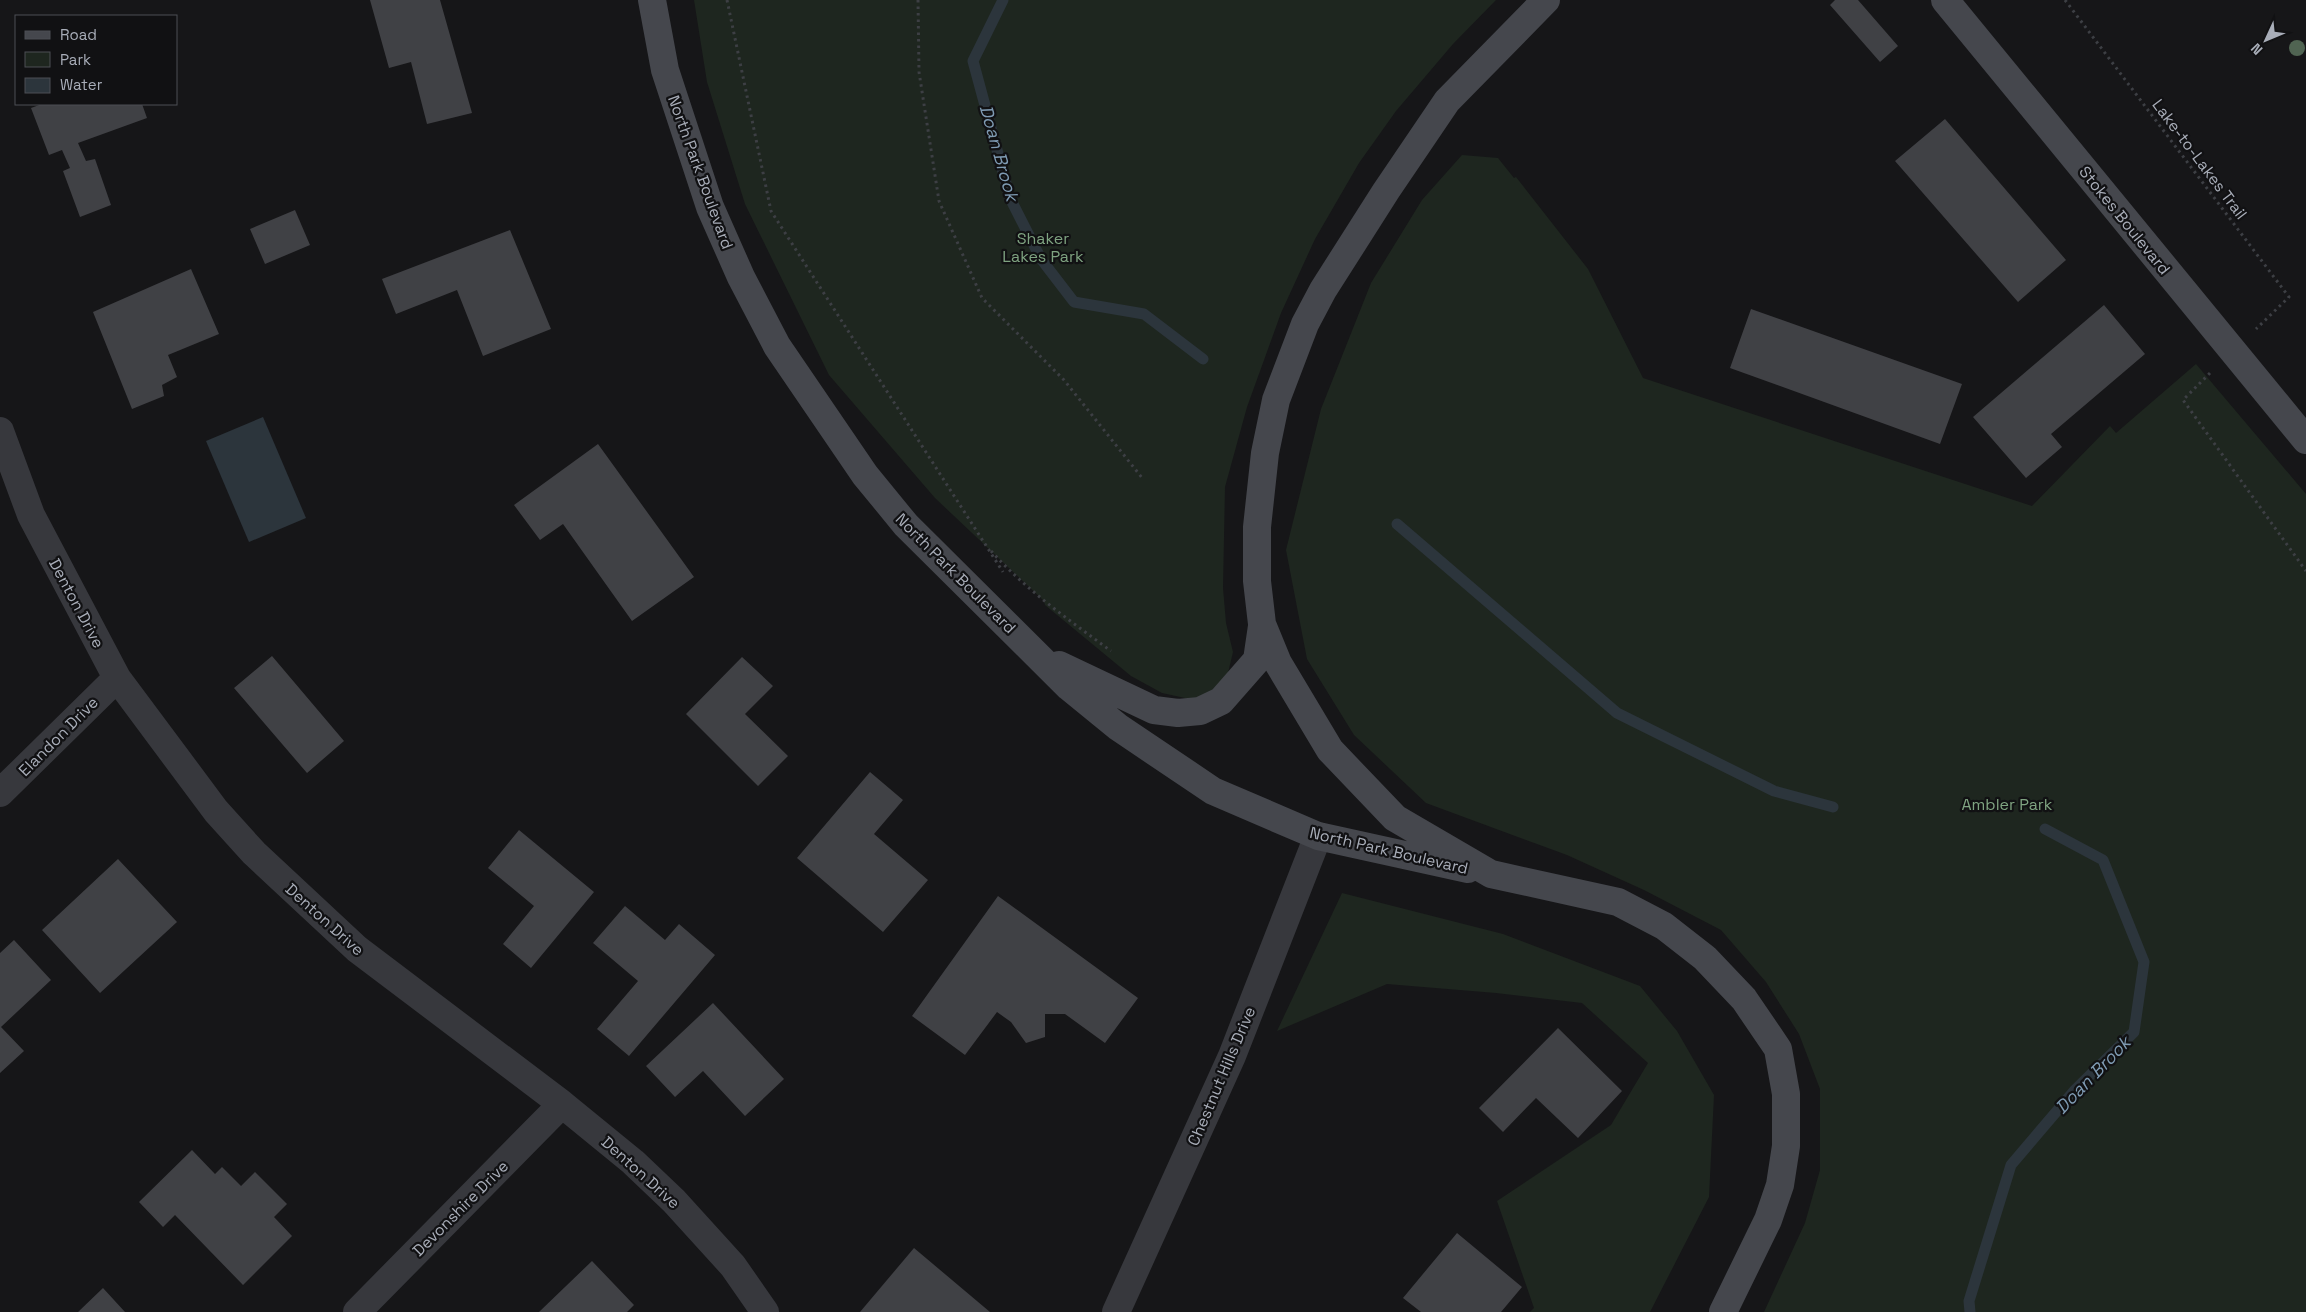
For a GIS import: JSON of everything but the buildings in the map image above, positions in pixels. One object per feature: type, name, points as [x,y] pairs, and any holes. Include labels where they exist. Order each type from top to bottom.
[{"type":"main road","name":"North Park Boulevard","points":[[652,0],[665,70],[710,207],[741,277],[777,346],[865,475],[906,526],[1069,687],[1118,727],[1213,791],[1318,836],[1618,902],[1664,926],[1705,958],[1744,999],[1778,1049],[1786,1094],[1786,1146],[1780,1185],[1768,1220],[1723,1312]]},
{"type":"main road","points":[[1016,633],[1065,668],[1154,710],[1178,713],[1200,711],[1221,701],[1238,684],[1257,660],[1262,624],[1257,581],[1257,527],[1264,453],[1276,400],[1305,324],[1350,248],[1447,101],[1546,0]]},
{"type":"main road","points":[[1934,0],[1968,29]]},
{"type":"main road","name":"Stokes Boulevard","points":[[1945,0],[2306,440]]},
{"type":"main road","points":[[1956,0],[1968,29]]},
{"type":"main road","points":[[1262,624],[1278,663],[1330,750],[1396,818],[1491,874]]},
{"type":"street","name":"Denton Drive","points":[[0,431],[30,515],[117,678],[216,811],[254,853],[357,949],[562,1104],[633,1162],[674,1200],[733,1266],[765,1312]]},
{"type":"street","name":"Elandon Drive","points":[[0,793],[117,678]]},
{"type":"street","name":"Chestnut Hills Drive","points":[[1116,1312],[1232,1056],[1318,836]]},
{"type":"street","name":"Devonshire Drive","points":[[357,1312],[562,1104]]},
{"type":"path","points":[[727,0],[771,211],[1003,573]]},
{"type":"path","points":[[918,0],[919,72],[939,201],[982,298],[1064,380],[1143,479]]},
{"type":"path","name":"Lake-to-Lakes Trail","points":[[2064,0],[2289,297],[2256,329]]},
{"type":"path","points":[[2206,377],[2183,400],[2306,571]]},
{"type":"path","points":[[983,541],[1008,570],[1044,601],[1116,655]]},
{"type":"green space","name":"Shaker Lakes Park","points":[[694,0],[1496,0],[1453,44],[1396,111],[1359,163],[1315,239],[1281,313],[1247,407],[1225,487],[1223,588],[1226,623],[1233,652],[1228,673],[1217,688],[1201,698],[1185,698],[1162,693],[1131,676],[1045,605],[1044,601],[935,498],[829,375],[745,204],[707,82]]},
{"type":"green space","name":"Ambler Park","points":[[1462,155],[1498,158],[1514,178],[1516,177],[1588,269],[1643,378],[2032,506],[2110,426],[2116,433],[2196,364],[2306,494],[2306,1312],[1764,1312],[1805,1223],[1820,1170],[1820,1089],[1799,1034],[1766,982],[1721,930],[1644,890],[1567,855],[1426,803],[1354,735],[1307,659],[1286,550],[1321,409],[1371,283],[1422,200]]},
{"type":"green space","points":[[1342,893],[1503,934],[1640,986],[1677,1031],[1714,1095],[1709,1197],[1650,1312],[1530,1312],[1534,1308],[1497,1201],[1611,1125],[1648,1063],[1582,1003],[1496,993],[1387,984],[1277,1031]]},
{"type":"water","points":[[263,417],[306,518],[249,542],[206,441]]},
{"type":"waterway","name":"Doan Brook","points":[[1003,0],[973,61],[1010,198],[1041,259],[1074,302],[1144,314],[1203,359]]},
{"type":"waterway","points":[[1397,524],[1617,713],[1774,791],[1833,807]]},
{"type":"waterway","name":"Doan Brook","points":[[1970,1312],[1969,1301],[2011,1165],[2074,1091],[2134,1032],[2144,962],[2103,860],[2045,829]]}]
